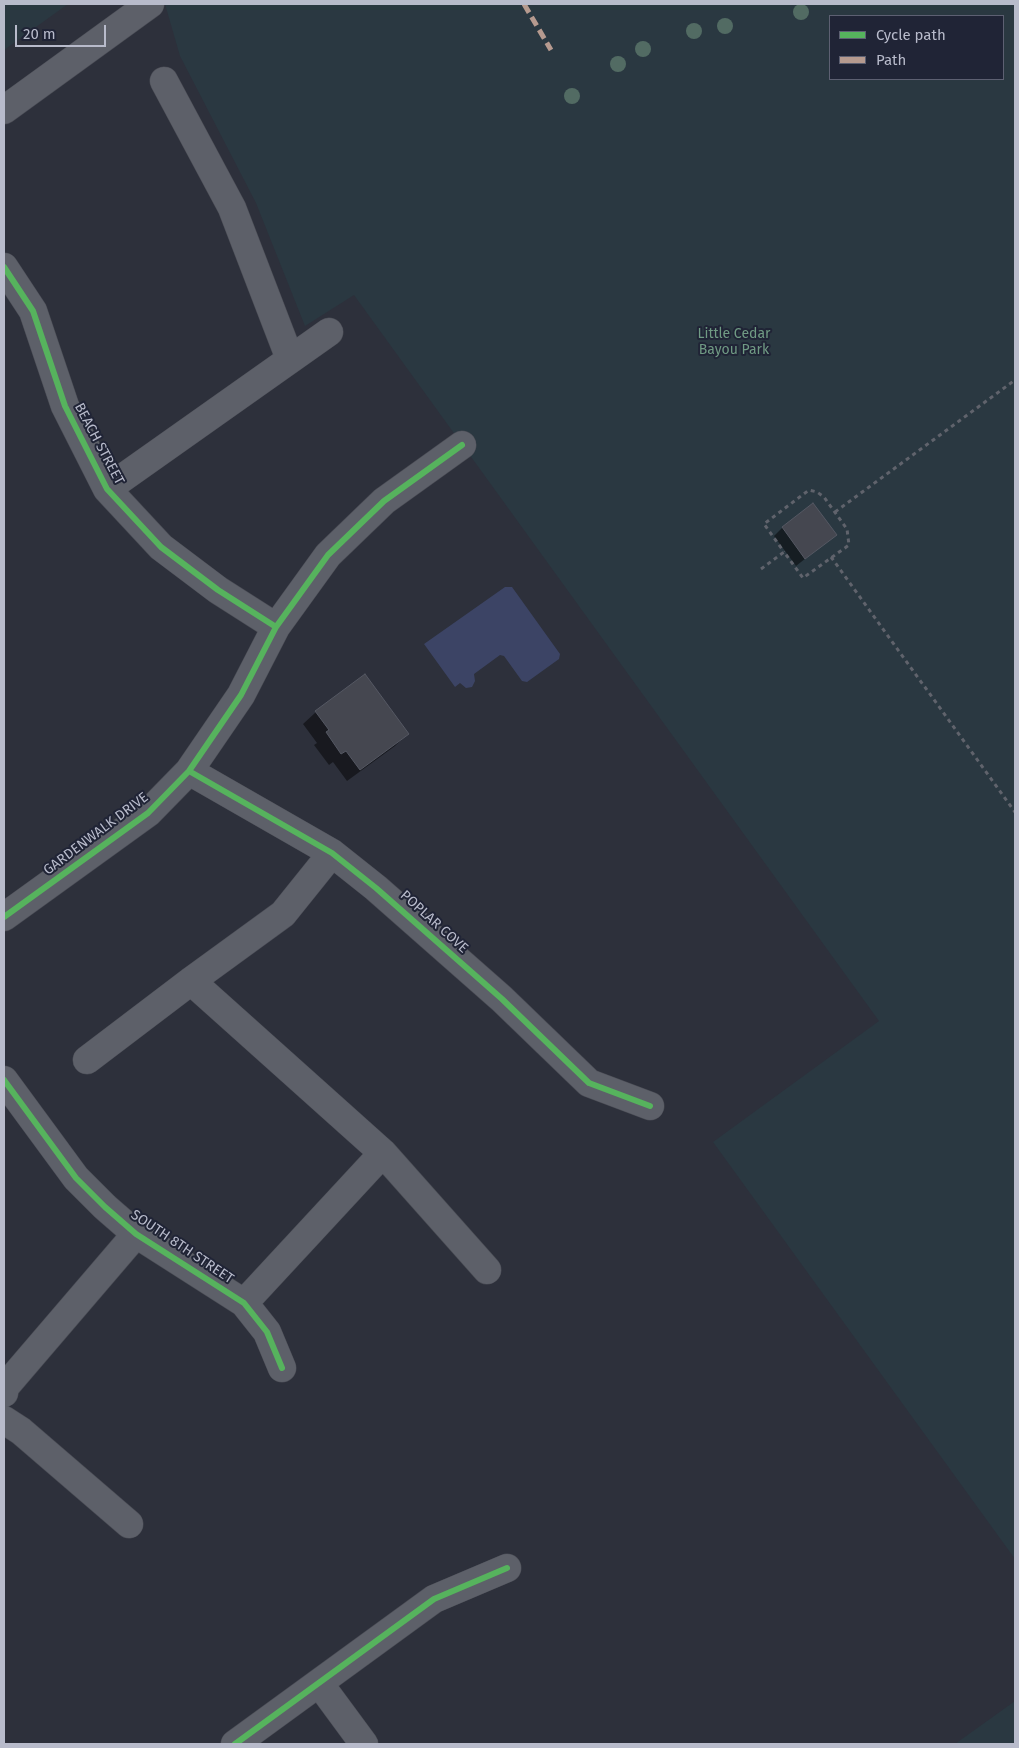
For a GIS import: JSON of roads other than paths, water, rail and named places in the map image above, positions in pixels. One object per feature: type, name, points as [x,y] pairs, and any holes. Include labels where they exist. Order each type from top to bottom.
[{"type":"street","points":[[4,110],[150,4]]},
{"type":"street","points":[[164,82],[232,208],[290,359]]},
{"type":"street","name":"BEACH STREET","points":[[4,267],[33,311],[65,406],[107,489],[161,547],[218,590],[276,626]]},
{"type":"street","points":[[107,489],[329,332]]},
{"type":"street","name":"GARDENWALK DRIVE","points":[[4,918],[148,813],[189,771],[241,695],[276,626],[328,555],[384,501],[462,445]]},
{"type":"street","name":"POPLAR COVE","points":[[189,771],[332,853],[376,888],[502,1000],[589,1083],[650,1106]]},
{"type":"street","points":[[88,1060],[191,981],[283,914],[332,853]]},
{"type":"street","points":[[191,981],[382,1153],[487,1270]]},
{"type":"street","name":"SOUTH 8TH STREET","points":[[4,1080],[76,1178],[136,1234],[244,1303],[266,1332],[282,1368]]},
{"type":"street","points":[[244,1303],[382,1153]]},
{"type":"street","points":[[4,1393],[5,1387],[136,1234]]},
{"type":"street","points":[[4,1420],[21,1431],[129,1524]]},
{"type":"street","points":[[235,1744],[434,1600],[507,1568]]},
{"type":"street","points":[[319,1683],[364,1744]]},
{"type":"water","points":[[505,587],[512,587],[560,654],[559,659],[527,682],[522,681],[504,656],[500,655],[474,674],[475,681],[472,687],[466,688],[460,683],[455,687],[424,644]]},
{"type":"park label","name":"Little Cedar Bayou Park","points":[[734,342]]}]
